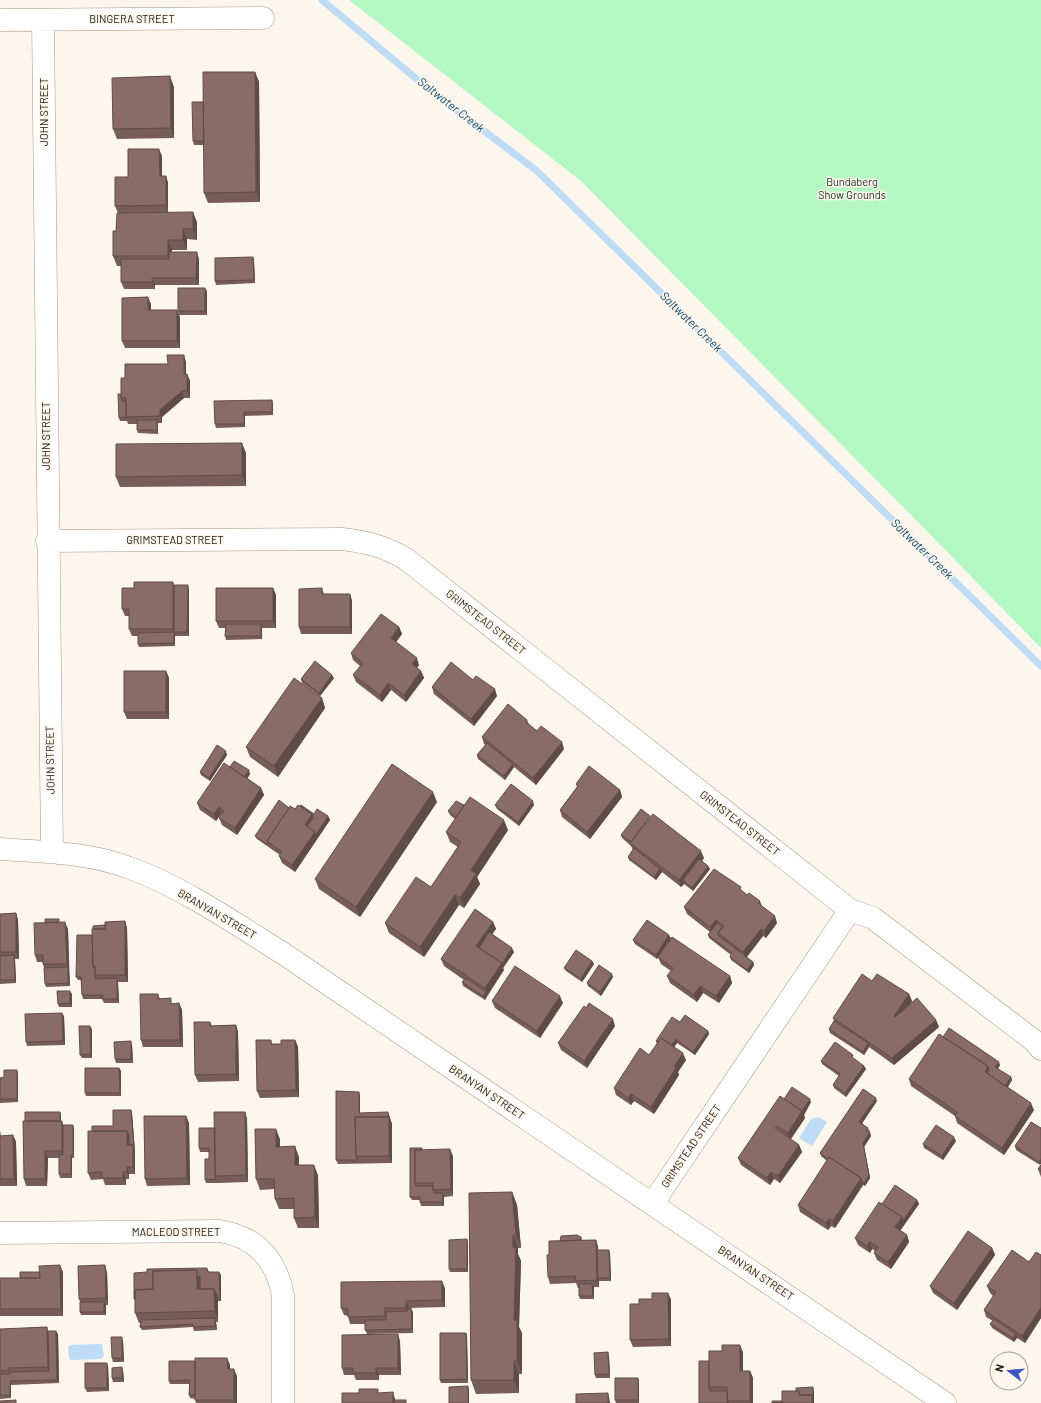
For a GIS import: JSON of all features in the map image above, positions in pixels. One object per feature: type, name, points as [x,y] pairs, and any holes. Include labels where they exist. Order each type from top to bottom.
[{"type":"street","name":"BINGERA STREET","points":[[0,20],[263,18]]},
{"type":"street","name":"JOHN STREET","points":[[43,20],[47,541],[52,852]]},
{"type":"street","name":"GRIMSTEAD STREET","points":[[47,541],[342,539],[386,547],[406,558],[850,910],[873,918],[1033,1040],[1041,1049]]},
{"type":"street","name":"BRANYAN STREET","points":[[0,849],[52,852],[84,857],[126,867],[174,889],[232,921],[290,958],[653,1203],[945,1403]]},
{"type":"street","name":"GRIMSTEAD STREET","points":[[653,1203],[850,910]]},
{"type":"street","name":"MACLEOD STREET","points":[[0,1233],[220,1231],[240,1236],[251,1242],[269,1259],[276,1270],[283,1295],[283,1403]]},
{"type":"green space","name":"Bundaberg Show Grounds","points":[[349,0],[1041,0],[1041,648],[581,181]]},
{"type":"water","points":[[818,1117],[827,1122],[812,1146],[799,1138],[811,1119]]},
{"type":"water","points":[[102,1344],[104,1356],[101,1359],[71,1360],[69,1358],[68,1348],[70,1345]]},
{"type":"building","points":[[203,72],[255,72],[256,192],[204,193]]},
{"type":"building","points":[[170,76],[171,128],[113,129],[112,78]]},
{"type":"building","points":[[192,102],[203,102],[204,141],[193,141]]},
{"type":"building","points":[[128,149],[159,149],[160,176],[166,176],[166,205],[115,206],[115,177],[128,177]]},
{"type":"building","points":[[193,212],[193,229],[183,229],[183,240],[168,240],[168,256],[113,256],[113,231],[116,231],[117,213]]},
{"type":"building","points":[[169,252],[197,252],[196,278],[152,278],[152,282],[121,282],[121,259],[169,259]]},
{"type":"building","points":[[253,257],[254,280],[215,281],[215,258]]},
{"type":"building","points":[[178,288],[205,288],[205,311],[178,311]]},
{"type":"building","points":[[148,297],[148,310],[177,310],[177,341],[122,341],[122,298]]},
{"type":"building","points":[[167,355],[184,355],[184,374],[187,374],[187,391],[182,391],[160,410],[160,416],[126,417],[126,398],[121,397],[121,378],[125,378],[125,364],[168,364]]},
{"type":"building","points":[[118,394],[121,394],[122,401],[126,401],[127,417],[119,418]]},
{"type":"building","points":[[272,400],[272,412],[244,412],[244,424],[215,424],[214,401]]},
{"type":"building","points":[[137,420],[157,420],[157,430],[137,430]]},
{"type":"building","points":[[242,443],[242,475],[116,477],[116,444]]},
{"type":"building","points":[[134,582],[173,582],[173,629],[129,629],[129,609],[122,609],[122,588],[134,588]]},
{"type":"building","points":[[174,585],[188,585],[187,632],[174,632]]},
{"type":"building","points":[[216,588],[273,588],[273,621],[216,621]]},
{"type":"building","points":[[322,588],[322,594],[350,594],[350,627],[299,627],[299,589]]},
{"type":"building","points":[[381,614],[399,627],[391,638],[417,658],[412,664],[421,671],[404,695],[388,683],[380,695],[353,675],[363,663],[351,653]]},
{"type":"building","points":[[226,624],[261,624],[261,636],[225,636]]},
{"type":"building","points":[[174,632],[174,643],[138,644],[138,633]]},
{"type":"building","points":[[315,661],[332,675],[319,693],[301,679]]},
{"type":"building","points":[[451,662],[473,680],[476,676],[495,689],[471,719],[432,687]]},
{"type":"building","points":[[124,671],[166,671],[166,712],[124,712]]},
{"type":"building","points":[[294,678],[322,698],[274,766],[246,747]]},
{"type":"building","points":[[508,704],[527,720],[526,722],[537,731],[541,726],[562,742],[533,778],[482,737]]},
{"type":"building","points":[[487,743],[513,764],[504,776],[477,755]]},
{"type":"building","points":[[217,745],[226,751],[209,778],[200,772]]},
{"type":"building","points":[[234,761],[249,770],[244,777],[230,767]]},
{"type":"building","points":[[224,763],[261,788],[235,828],[219,818],[224,811],[219,807],[214,814],[197,803]]},
{"type":"building","points":[[392,764],[433,792],[356,907],[315,879]]},
{"type":"building","points":[[589,766],[620,790],[587,832],[560,810],[578,786],[576,784]]},
{"type":"building","points":[[511,784],[533,801],[518,822],[495,805]]},
{"type":"building","points":[[470,797],[504,820],[471,870],[476,874],[460,898],[455,895],[420,947],[385,923],[416,877],[431,887],[461,842],[446,832]]},
{"type":"building","points":[[279,800],[289,808],[267,841],[268,845],[255,836]]},
{"type":"building","points":[[456,801],[464,805],[456,817],[448,811]]},
{"type":"building","points":[[298,805],[312,814],[305,825],[315,832],[292,865],[279,856],[282,852],[267,841],[290,806],[295,809]]},
{"type":"building","points":[[301,805],[314,814],[317,809],[328,816],[316,835],[315,832],[307,826],[313,818],[312,814],[300,806]]},
{"type":"building","points":[[641,809],[650,816],[631,842],[621,835]]},
{"type":"building","points":[[653,814],[701,851],[679,880],[630,843]]},
{"type":"building","points":[[634,848],[660,869],[654,877],[628,857]]},
{"type":"building","points":[[699,859],[708,866],[692,888],[683,880]]},
{"type":"building","points":[[714,869],[741,887],[740,889],[747,895],[749,893],[760,901],[758,903],[775,916],[764,931],[761,929],[743,952],[718,933],[724,926],[716,920],[710,927],[684,907]]},
{"type":"building","points":[[475,909],[493,922],[476,946],[502,963],[485,988],[441,959]]},
{"type":"building","points":[[16,913],[16,952],[0,952],[0,914]]},
{"type":"building","points":[[45,919],[59,919],[59,922],[45,923]]},
{"type":"building","points":[[647,920],[669,935],[656,955],[633,940]]},
{"type":"building","points":[[125,921],[125,975],[95,975],[95,966],[93,966],[92,929],[105,929],[105,922]]},
{"type":"building","points":[[65,922],[67,964],[43,964],[43,955],[35,955],[34,923]]},
{"type":"building","points":[[717,923],[722,927],[718,933],[719,936],[753,962],[747,970],[730,957],[732,953],[708,935]]},
{"type":"building","points":[[105,925],[105,929],[93,929],[93,926]]},
{"type":"building","points":[[489,932],[512,948],[502,964],[479,948]]},
{"type":"building","points":[[77,935],[92,935],[93,966],[95,969],[96,979],[117,978],[117,999],[102,999],[103,995],[82,995],[81,977],[76,977]]},
{"type":"building","points":[[672,937],[730,976],[716,996],[700,986],[694,995],[667,976],[673,968],[658,957]]},
{"type":"building","points":[[576,950],[592,961],[581,979],[564,968]]},
{"type":"building","points":[[14,955],[15,980],[0,980],[0,956]]},
{"type":"building","points":[[599,965],[612,974],[600,992],[587,983]]},
{"type":"building","points":[[515,966],[560,996],[537,1031],[492,1001]]},
{"type":"building","points":[[68,967],[68,983],[45,984],[44,968]]},
{"type":"building","points":[[862,974],[872,981],[877,974],[909,994],[894,1016],[895,1017],[917,998],[936,1020],[892,1058],[833,1018]]},
{"type":"building","points":[[466,978],[486,992],[483,996],[462,982]]},
{"type":"building","points":[[57,991],[70,991],[70,1003],[58,1004]]},
{"type":"building","points":[[140,994],[158,994],[158,999],[171,998],[171,1004],[179,1003],[180,1040],[141,1040]]},
{"type":"building","points":[[589,1003],[613,1019],[584,1061],[558,1043],[584,1006],[586,1008]]},
{"type":"building","points":[[62,1013],[63,1041],[26,1042],[25,1014]]},
{"type":"building","points":[[685,1015],[708,1031],[693,1052],[676,1039],[672,1045],[661,1038],[658,1042],[656,1041],[672,1017],[680,1022]]},
{"type":"building","points":[[834,1021],[868,1043],[863,1052],[829,1029]]},
{"type":"building","points":[[194,1022],[210,1022],[210,1026],[236,1025],[236,1074],[195,1075]]},
{"type":"building","points":[[79,1026],[90,1026],[91,1054],[80,1055]]},
{"type":"building","points":[[949,1028],[999,1062],[995,1067],[1011,1077],[1005,1086],[987,1073],[989,1070],[988,1066],[943,1037]]},
{"type":"building","points":[[939,1034],[988,1066],[985,1072],[1031,1103],[1002,1148],[955,1116],[957,1112],[909,1079]]},
{"type":"building","points":[[661,1038],[683,1053],[674,1067],[676,1068],[651,1107],[631,1094],[628,1098],[614,1088],[640,1048],[649,1055]]},
{"type":"building","points":[[256,1040],[271,1040],[271,1044],[281,1044],[281,1040],[295,1040],[296,1090],[257,1091]]},
{"type":"building","points":[[131,1041],[131,1059],[115,1059],[114,1042]]},
{"type":"building","points":[[835,1042],[853,1055],[852,1057],[864,1066],[845,1093],[833,1085],[840,1074],[821,1061]]},
{"type":"building","points":[[85,1068],[119,1068],[120,1093],[85,1093]]},
{"type":"building","points":[[4,1070],[17,1070],[17,1099],[0,1099],[0,1078],[4,1077]]},
{"type":"building","points":[[792,1087],[810,1099],[801,1113],[802,1111],[784,1099]]},
{"type":"building","points":[[863,1089],[876,1098],[859,1122],[868,1128],[866,1131],[870,1132],[863,1143],[869,1175],[864,1183],[862,1182],[861,1178],[829,1157],[828,1159],[820,1153]]},
{"type":"building","points":[[336,1091],[359,1092],[359,1113],[388,1112],[388,1117],[355,1117],[357,1160],[336,1160]]},
{"type":"building","points":[[780,1096],[802,1111],[788,1133],[777,1126],[775,1128],[799,1145],[778,1176],[771,1172],[767,1178],[738,1158]]},
{"type":"building","points":[[113,1110],[131,1110],[134,1149],[133,1145],[129,1145],[129,1134],[127,1131],[92,1131],[92,1126],[113,1126]]},
{"type":"building","points":[[25,1112],[60,1112],[60,1121],[25,1121]]},
{"type":"building","points":[[214,1112],[245,1112],[246,1175],[215,1176]]},
{"type":"building","points":[[144,1116],[186,1116],[187,1178],[145,1179]]},
{"type":"building","points":[[355,1117],[389,1117],[389,1156],[356,1156]]},
{"type":"building","points":[[23,1121],[62,1121],[62,1151],[45,1151],[45,1179],[24,1179]]},
{"type":"building","points":[[1031,1122],[1041,1128],[1041,1158],[1039,1162],[1015,1146]]},
{"type":"building","points":[[63,1125],[73,1125],[73,1155],[71,1155],[71,1174],[59,1174],[59,1155],[63,1155]]},
{"type":"building","points":[[936,1125],[954,1137],[942,1156],[923,1144]]},
{"type":"building","points":[[199,1128],[215,1128],[216,1179],[205,1180],[205,1159],[209,1159],[209,1148],[199,1148]]},
{"type":"building","points":[[255,1129],[276,1129],[276,1147],[295,1146],[295,1165],[314,1165],[315,1217],[294,1218],[294,1198],[275,1199],[274,1179],[256,1179]]},
{"type":"building","points":[[88,1131],[127,1131],[127,1145],[133,1145],[133,1167],[127,1167],[127,1172],[123,1172],[123,1178],[102,1178],[102,1172],[88,1173]]},
{"type":"building","points":[[13,1135],[14,1179],[0,1179],[0,1136]]},
{"type":"building","points":[[410,1148],[422,1148],[422,1150],[415,1150],[416,1186],[433,1186],[434,1193],[442,1193],[443,1202],[420,1202],[420,1197],[410,1197]]},
{"type":"building","points":[[450,1149],[451,1189],[433,1190],[433,1183],[415,1183],[415,1150]]},
{"type":"building","points":[[829,1157],[861,1178],[833,1221],[829,1219],[826,1223],[798,1205]]},
{"type":"building","points":[[895,1185],[917,1200],[903,1221],[902,1217],[882,1204]]},
{"type":"building","points":[[512,1192],[516,1235],[513,1235],[513,1247],[516,1248],[514,1320],[517,1320],[517,1361],[514,1361],[514,1380],[471,1380],[469,1193]]},
{"type":"building","points":[[879,1202],[902,1217],[895,1227],[907,1235],[888,1262],[874,1253],[878,1247],[870,1242],[867,1246],[855,1238]]},
{"type":"building","points":[[968,1231],[992,1248],[954,1303],[930,1286]]},
{"type":"building","points":[[577,1235],[581,1237],[581,1240],[560,1241],[561,1236]]},
{"type":"building","points":[[467,1239],[467,1269],[449,1269],[449,1240]]},
{"type":"building","points":[[596,1240],[597,1280],[576,1281],[575,1276],[548,1277],[547,1255],[549,1255],[549,1241]]},
{"type":"building","points":[[597,1250],[609,1250],[610,1278],[598,1278]]},
{"type":"building","points":[[1012,1250],[1029,1262],[1036,1252],[1041,1255],[1041,1308],[1022,1336],[984,1310],[996,1292],[987,1286]]},
{"type":"building","points":[[60,1265],[61,1309],[0,1309],[0,1278],[40,1278],[39,1266]]},
{"type":"building","points":[[105,1265],[106,1298],[79,1299],[78,1266]]},
{"type":"building","points":[[207,1268],[208,1272],[219,1272],[220,1298],[217,1297],[214,1289],[200,1289],[200,1276],[197,1277],[197,1270],[153,1271],[153,1289],[135,1290],[134,1299],[134,1273],[147,1272],[147,1269]]},
{"type":"building","points":[[197,1270],[197,1289],[214,1289],[215,1311],[135,1313],[135,1290],[153,1289],[153,1271]]},
{"type":"building","points":[[20,1272],[39,1272],[40,1278],[20,1278]]},
{"type":"building","points":[[442,1281],[442,1300],[406,1301],[406,1308],[385,1308],[385,1316],[348,1317],[348,1309],[341,1308],[341,1282]]},
{"type":"building","points":[[579,1284],[592,1284],[593,1296],[579,1296]]},
{"type":"building","points":[[652,1293],[668,1293],[669,1339],[630,1340],[630,1304],[639,1304],[639,1299],[652,1299]]},
{"type":"building","points":[[80,1302],[104,1302],[104,1312],[80,1312]]},
{"type":"building","points":[[411,1308],[412,1329],[365,1330],[365,1320],[386,1320],[386,1312],[408,1311],[408,1309]]},
{"type":"building","points":[[215,1318],[215,1326],[193,1327],[193,1324],[140,1327],[141,1320]]},
{"type":"building","points":[[994,1319],[1016,1334],[1013,1338],[990,1324]]},
{"type":"building","points":[[47,1327],[48,1367],[8,1368],[9,1370],[0,1371],[0,1329]]},
{"type":"building","points":[[48,1331],[56,1331],[57,1380],[10,1381],[10,1395],[0,1395],[0,1374],[10,1374],[10,1372],[49,1371]]},
{"type":"building","points":[[440,1333],[466,1333],[467,1379],[440,1380]]},
{"type":"building","points":[[398,1334],[398,1368],[376,1368],[376,1373],[353,1373],[353,1368],[342,1368],[342,1335]]},
{"type":"building","points":[[111,1337],[122,1337],[122,1358],[112,1358]]},
{"type":"building","points":[[722,1345],[740,1345],[740,1371],[750,1371],[750,1401],[727,1401],[727,1387],[709,1387],[709,1351],[722,1351]]},
{"type":"building","points":[[608,1352],[609,1374],[595,1375],[594,1353]]},
{"type":"building","points":[[195,1358],[227,1358],[228,1369],[234,1369],[234,1400],[195,1400]]},
{"type":"building","points":[[169,1361],[195,1361],[195,1395],[189,1395],[190,1380],[169,1381]]},
{"type":"building","points":[[699,1361],[709,1361],[710,1391],[727,1391],[728,1403],[699,1403]]},
{"type":"building","points":[[85,1363],[107,1363],[107,1388],[85,1388]]},
{"type":"building","points":[[122,1367],[122,1378],[112,1378],[112,1368]]},
{"type":"building","points":[[615,1378],[638,1378],[638,1400],[615,1400]]},
{"type":"building","points":[[468,1386],[468,1403],[449,1403],[449,1387]]},
{"type":"building","points":[[813,1387],[813,1399],[812,1395],[800,1395],[799,1391],[796,1391],[796,1388]]},
{"type":"building","points":[[359,1389],[378,1389],[378,1393],[393,1392],[393,1403],[342,1403],[342,1393],[359,1393]]},
{"type":"building","points":[[782,1391],[799,1391],[799,1395],[812,1395],[812,1403],[782,1403]]},
{"type":"building","points":[[608,1393],[608,1403],[576,1403],[576,1394]]},
{"type":"building","points":[[16,1400],[16,1403],[0,1403],[0,1401]]},
{"type":"building","points":[[394,1400],[406,1400],[406,1403],[394,1403]]},
{"type":"building","points":[[772,1401],[782,1401],[782,1403],[772,1403]]},
{"type":"waterway","name":"Saltwater Creek","points":[[322,0],[425,86],[537,171],[1041,666]]}]
